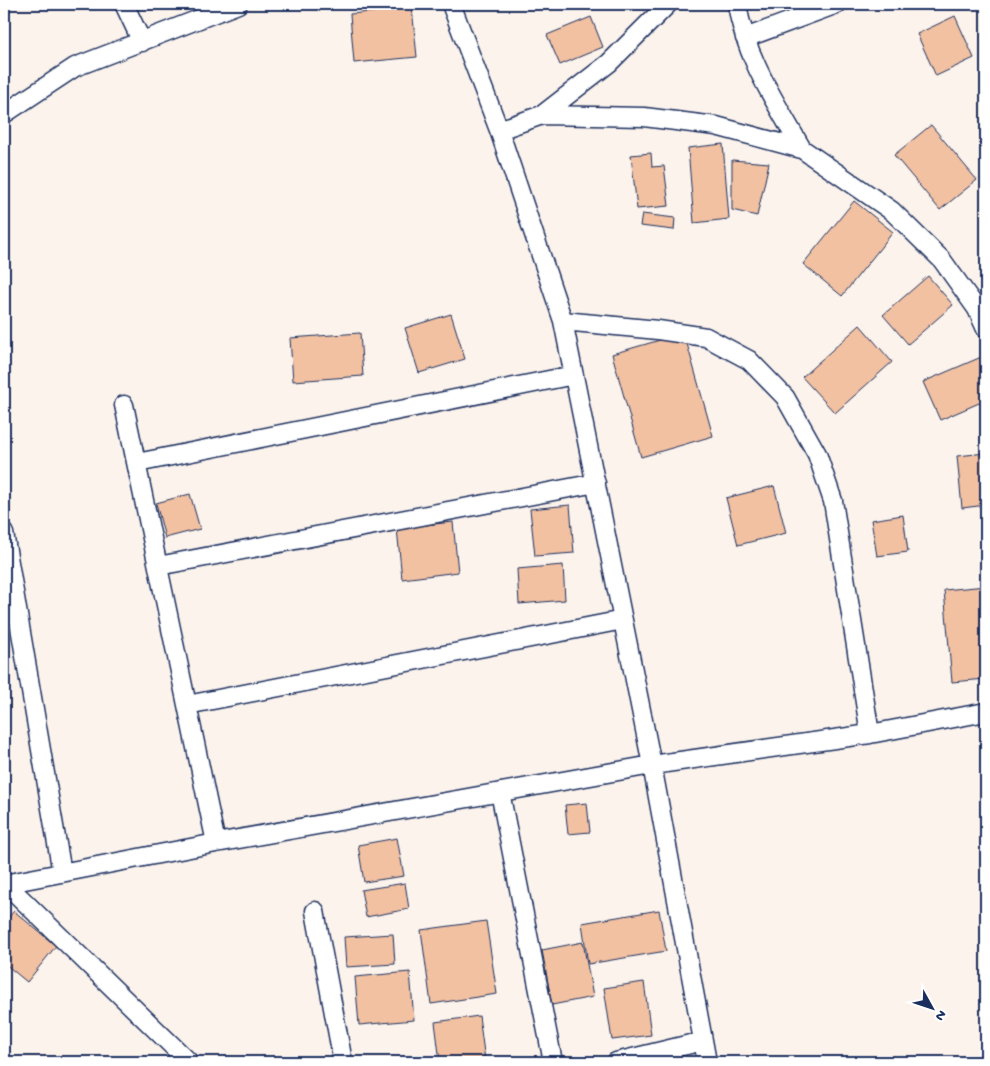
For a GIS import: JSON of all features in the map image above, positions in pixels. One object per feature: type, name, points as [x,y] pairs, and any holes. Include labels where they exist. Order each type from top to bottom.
[{"type":"street","points":[[124,4],[142,42]]},
{"type":"street","points":[[4,114],[75,67],[238,4]]},
{"type":"street","points":[[452,4],[499,130],[563,321],[652,765],[707,1062]]},
{"type":"street","points":[[499,130],[542,114],[609,63],[668,4]]},
{"type":"street","points":[[737,4],[745,38],[758,72],[802,149]]},
{"type":"street","points":[[745,38],[837,4]]},
{"type":"street","points":[[542,114],[644,117],[707,125],[802,149],[892,211],[942,260],[977,309],[986,329]]},
{"type":"street","points":[[563,321],[658,330],[706,337],[749,360],[785,397],[816,454],[833,502],[870,734]]},
{"type":"street","points":[[137,463],[574,375]]},
{"type":"street","points":[[124,404],[216,843]]},
{"type":"street","points":[[158,566],[596,483]]},
{"type":"street","points":[[4,534],[62,873]]},
{"type":"street","points":[[187,705],[623,620]]},
{"type":"street","points":[[5,884],[216,843],[652,765],[870,734],[986,712]]},
{"type":"street","points":[[500,792],[553,1062]]},
{"type":"street","points":[[5,884],[189,1062]]},
{"type":"street","points":[[315,911],[343,1062]]},
{"type":"street","points":[[616,1062],[703,1041]]},
{"type":"building","points":[[412,8],[417,57],[354,63],[350,14]]},
{"type":"building","points":[[955,16],[974,58],[936,76],[917,34]]},
{"type":"building","points":[[591,17],[603,47],[560,65],[547,35]]},
{"type":"building","points":[[931,125],[977,180],[940,210],[894,155]]},
{"type":"building","points":[[723,144],[729,219],[694,223],[688,148]]},
{"type":"building","points":[[651,153],[652,167],[664,166],[669,206],[637,209],[631,155]]},
{"type":"building","points":[[732,160],[769,163],[757,216],[732,210]]},
{"type":"building","points":[[854,201],[893,232],[842,296],[803,264]]},
{"type":"building","points":[[642,214],[675,218],[674,230],[640,226]]},
{"type":"building","points":[[928,276],[953,305],[908,344],[883,315]]},
{"type":"building","points":[[451,314],[465,359],[419,373],[405,328]]},
{"type":"building","points":[[860,325],[892,362],[835,413],[802,377]]},
{"type":"building","points":[[360,333],[363,376],[293,381],[290,338]]},
{"type":"building","points":[[684,333],[713,436],[641,457],[612,354]]},
{"type":"building","points":[[986,355],[986,400],[940,420],[923,382]]},
{"type":"building","points":[[986,453],[986,505],[962,508],[957,456]]},
{"type":"building","points":[[774,486],[786,533],[738,545],[726,498]]},
{"type":"building","points":[[190,494],[200,529],[165,538],[156,503]]},
{"type":"building","points":[[570,505],[574,553],[535,556],[530,509]]},
{"type":"building","points":[[903,515],[908,552],[877,556],[871,520]]},
{"type":"building","points":[[453,522],[458,572],[402,579],[397,528]]},
{"type":"building","points":[[563,565],[565,600],[519,604],[517,569]]},
{"type":"building","points":[[986,586],[986,679],[952,682],[944,590]]},
{"type":"building","points":[[4,799],[10,819],[4,820]]},
{"type":"building","points":[[587,803],[590,832],[568,834],[565,805]]},
{"type":"building","points":[[397,838],[404,876],[364,882],[358,845]]},
{"type":"building","points":[[405,883],[409,909],[366,917],[361,890]]},
{"type":"building","points":[[659,910],[666,951],[588,964],[582,923]]},
{"type":"building","points":[[14,911],[56,946],[27,982],[4,963],[4,920]]},
{"type":"building","points":[[486,921],[497,994],[431,1004],[421,930]]},
{"type":"building","points":[[393,934],[395,964],[346,967],[344,937]]},
{"type":"building","points":[[583,942],[593,997],[552,1005],[542,950]]},
{"type":"building","points":[[410,972],[414,1020],[359,1025],[355,977]]},
{"type":"building","points":[[644,982],[651,1035],[612,1040],[604,988]]},
{"type":"building","points":[[479,1016],[485,1060],[440,1062],[435,1022]]}]
